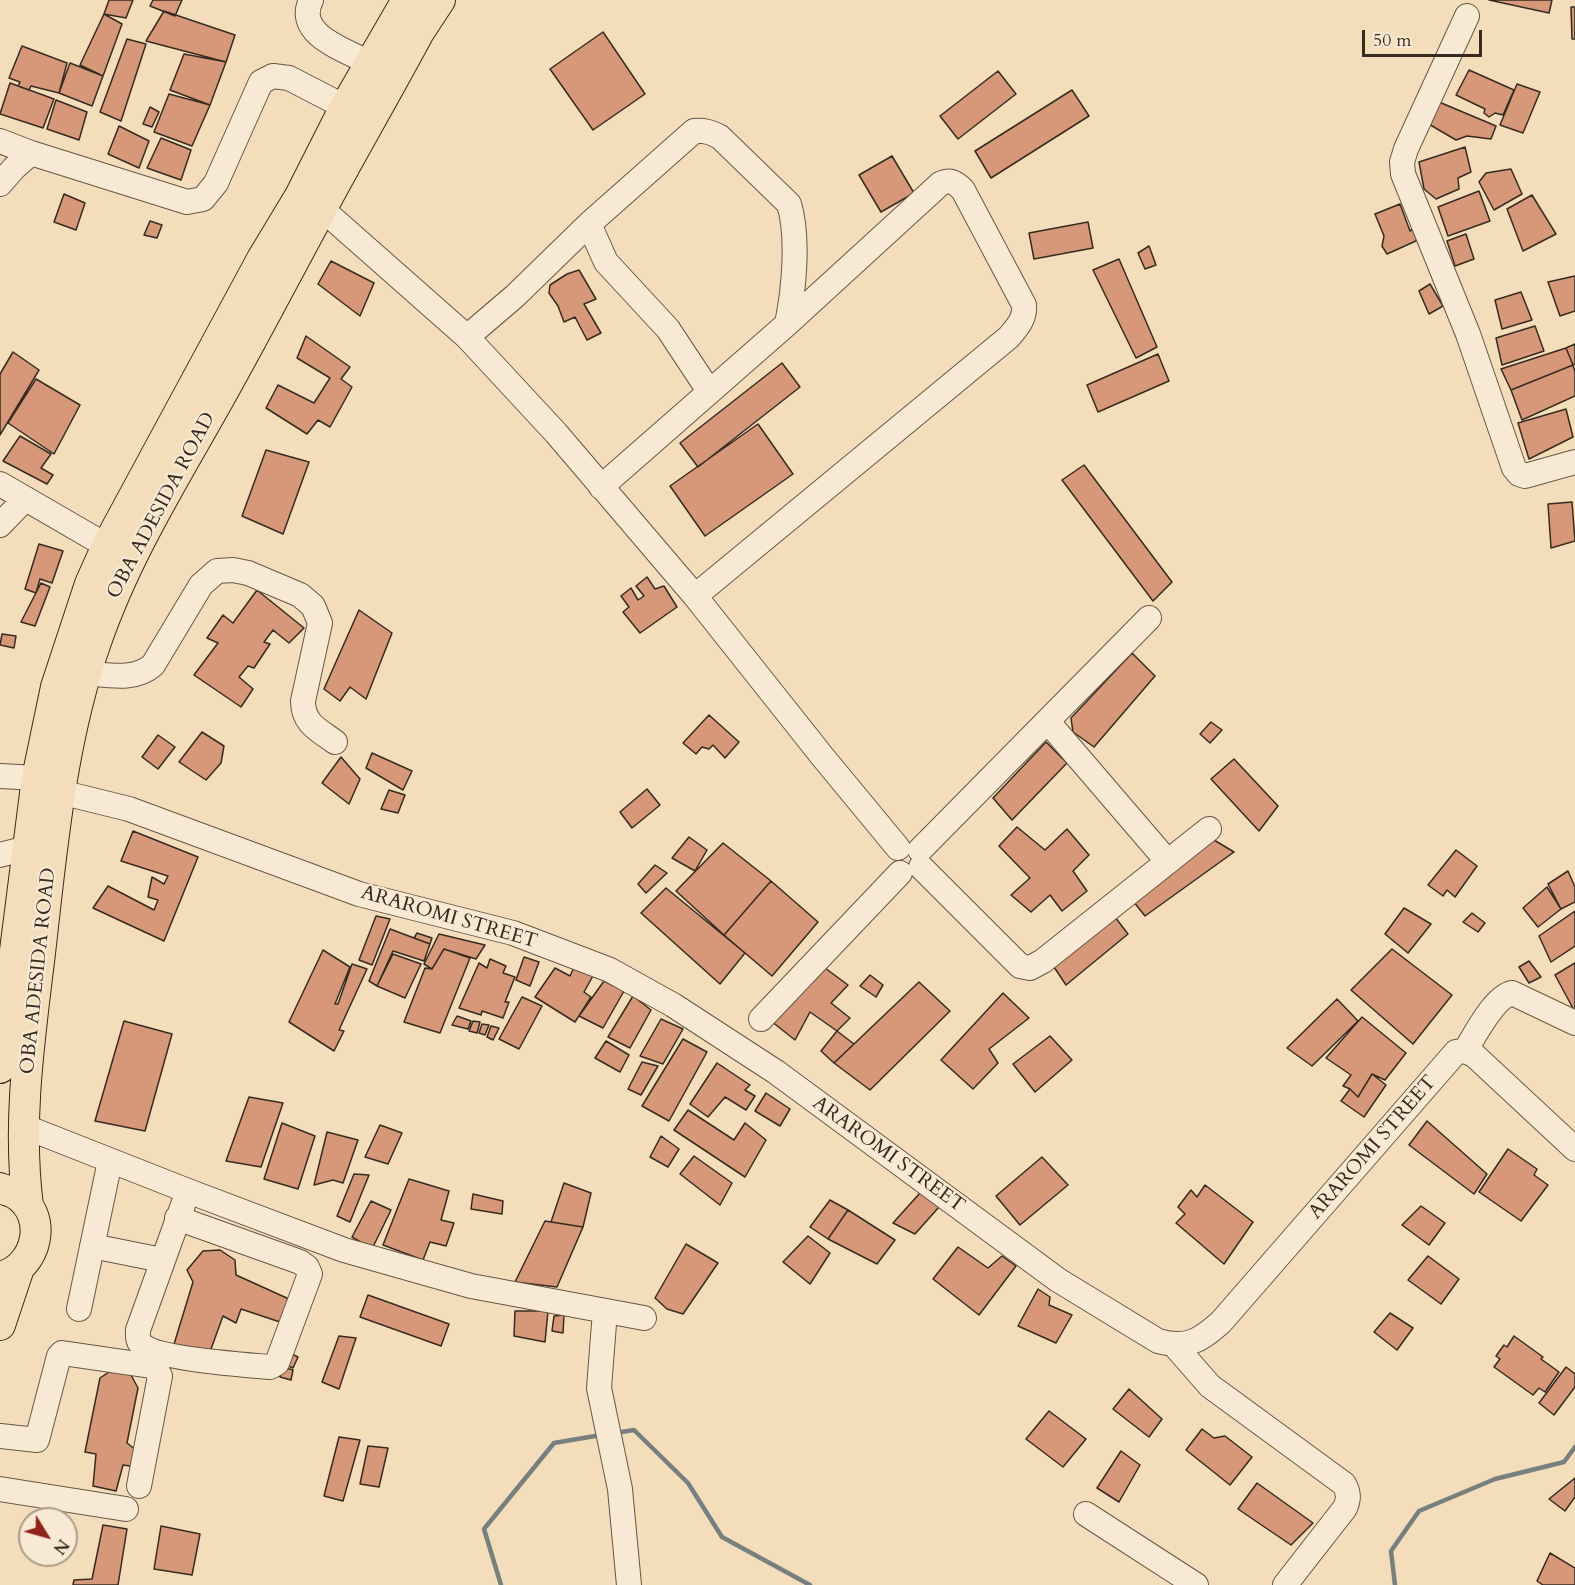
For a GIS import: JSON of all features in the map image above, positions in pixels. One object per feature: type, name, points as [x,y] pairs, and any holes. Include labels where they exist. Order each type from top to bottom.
[{"type":"main road","name":"OBA ADESIDA ROAD","points":[[0,1325],[10,1273],[32,1252],[37,1232],[28,1206],[23,1168],[23,1126],[56,687],[90,584],[107,546],[262,259],[311,202],[345,107],[407,0]]},
{"type":"main road","name":"OBA ADESIDA ROAD","points":[[0,1068],[21,907],[13,851],[48,785],[79,699],[95,644],[118,585],[311,202],[440,0]]},
{"type":"main road","points":[[0,1188],[14,1193],[28,1206]]},
{"type":"street","points":[[311,0],[308,7],[310,26],[319,36],[370,63]]},
{"type":"street","points":[[1467,16],[1406,149],[1402,162],[1403,174],[1468,333],[1514,468],[1519,474],[1525,476],[1575,462]]},
{"type":"street","points":[[0,141],[187,202],[203,199],[216,183],[261,82],[273,76],[289,78],[345,107]]},
{"type":"street","points":[[467,337],[515,296],[589,224],[694,131],[709,131],[720,137],[789,204],[793,218],[793,293],[787,324]]},
{"type":"street","points":[[0,184],[31,153]]},
{"type":"street","points":[[601,487],[787,324],[940,184],[947,180],[963,190],[1024,305],[1021,323],[1009,337],[695,596]]},
{"type":"street","points":[[311,202],[467,337],[556,433],[695,596],[822,756],[910,860],[1020,966],[1030,968],[1043,961],[1209,830]]},
{"type":"street","points":[[589,224],[606,262],[668,329],[709,391]]},
{"type":"street","points":[[566,247],[606,262]]},
{"type":"street","points":[[0,484],[107,546]]},
{"type":"street","points":[[0,525],[25,499]]},
{"type":"street","points":[[87,673],[122,676],[145,672],[153,665],[201,585],[218,571],[233,570],[248,573],[300,595],[313,606],[320,623],[303,701],[303,712],[309,723],[335,742]]},
{"type":"street","points":[[760,1019],[910,860],[1149,618]]},
{"type":"street","points":[[1047,722],[1168,862]]},
{"type":"street","name":"ARAROMI STREET","points":[[0,777],[48,785],[129,809],[359,894],[513,933],[610,970],[672,1005],[776,1072],[1058,1280],[1158,1341],[1175,1346],[1206,1336],[1221,1322],[1456,1052],[1465,1051]]},
{"type":"street","points":[[1575,1023],[1512,993],[1498,1001],[1465,1051],[1474,1055],[1575,1149]]},
{"type":"street","points":[[23,1126],[188,1191],[356,1253],[471,1286],[644,1318]]},
{"type":"street","points":[[79,1308],[110,1161]]},
{"type":"street","points":[[177,1218],[300,1262],[307,1267],[310,1274],[277,1363],[270,1367],[198,1359],[151,1350],[141,1344],[137,1338],[162,1260],[177,1218],[188,1191]]},
{"type":"street","points":[[92,1246],[162,1260]]},
{"type":"street","points":[[605,1311],[599,1388],[620,1489],[629,1585]]},
{"type":"street","points":[[1175,1346],[1210,1386],[1344,1484],[1347,1490],[1349,1499],[1346,1508],[1285,1585]]},
{"type":"street","points":[[0,1436],[37,1440],[59,1356],[62,1353],[151,1366],[160,1376],[139,1486]]},
{"type":"street","points":[[0,1489],[126,1509]]},
{"type":"street","points":[[1086,1514],[1196,1585]]},
{"type":"building","points":[[109,0],[133,0],[126,18],[104,14]]},
{"type":"building","points":[[153,0],[182,0],[175,16],[150,6]]},
{"type":"building","points":[[1489,0],[1552,0],[1549,13]]},
{"type":"building","points":[[1571,7],[1575,7],[1575,39],[1572,39]]},
{"type":"building","points":[[164,11],[235,35],[226,62],[146,41]]},
{"type":"building","points":[[104,14],[122,24],[103,76],[80,65]]},
{"type":"building","points":[[603,32],[645,94],[593,130],[550,69]]},
{"type":"building","points":[[127,39],[146,44],[121,121],[100,112]]},
{"type":"building","points":[[22,46],[67,63],[59,93],[31,86],[29,90],[18,86],[20,82],[9,78]]},
{"type":"building","points":[[184,54],[226,62],[210,105],[170,90]]},
{"type":"building","points":[[70,63],[103,76],[92,106],[59,93]]},
{"type":"building","points":[[1469,70],[1514,90],[1503,115],[1495,113],[1489,117],[1484,113],[1485,109],[1456,95]]},
{"type":"building","points":[[998,71],[1016,94],[958,139],[940,116]]},
{"type":"building","points":[[10,83],[54,99],[43,128],[0,114]]},
{"type":"building","points":[[1517,84],[1540,92],[1523,133],[1500,125]]},
{"type":"building","points":[[1072,90],[1089,116],[991,178],[975,151]]},
{"type":"building","points":[[169,94],[210,105],[192,146],[154,132]]},
{"type":"building","points":[[56,100],[87,112],[79,140],[47,129]]},
{"type":"building","points":[[1439,102],[1496,126],[1491,139],[1467,136],[1456,140],[1427,123]]},
{"type":"building","points":[[150,107],[159,112],[152,127],[143,124]]},
{"type":"building","points":[[119,126],[149,141],[139,168],[108,154]]},
{"type":"building","points":[[161,138],[191,150],[181,180],[147,168]]},
{"type":"building","points":[[1465,147],[1471,172],[1458,178],[1459,189],[1436,199],[1424,189],[1419,162]]},
{"type":"building","points":[[892,156],[914,193],[881,212],[859,175]]},
{"type":"building","points":[[1511,169],[1522,194],[1494,210],[1479,182],[1486,173]]},
{"type":"building","points":[[1479,191],[1490,221],[1448,236],[1438,207]]},
{"type":"building","points":[[64,194],[85,203],[76,230],[54,222]]},
{"type":"building","points":[[1532,195],[1556,234],[1523,251],[1507,209]]},
{"type":"building","points":[[1400,204],[1410,231],[1415,228],[1418,240],[1387,254],[1382,246],[1384,236],[1375,214]]},
{"type":"building","points":[[150,221],[162,225],[157,238],[144,235]]},
{"type":"building","points":[[1088,222],[1093,248],[1034,259],[1029,233]]},
{"type":"building","points":[[1466,234],[1474,259],[1455,266],[1447,241]]},
{"type":"building","points":[[1149,246],[1156,265],[1145,269],[1138,253]]},
{"type":"building","points":[[1119,259],[1157,347],[1136,358],[1093,270]]},
{"type":"building","points":[[331,261],[374,283],[360,316],[318,284]]},
{"type":"building","points":[[579,270],[596,299],[584,304],[601,333],[587,340],[575,317],[564,322],[558,306],[549,293],[550,285],[567,274]]},
{"type":"building","points":[[1575,276],[1575,311],[1560,316],[1548,282]]},
{"type":"building","points":[[1430,284],[1443,306],[1429,314],[1419,291]]},
{"type":"building","points":[[1521,292],[1532,320],[1502,329],[1495,300]]},
{"type":"building","points":[[1535,326],[1544,351],[1502,365],[1496,338]]},
{"type":"building","points":[[306,336],[350,367],[341,379],[352,387],[330,427],[318,420],[307,434],[266,408],[278,385],[314,403],[330,378],[297,358]]},
{"type":"building","points":[[1575,344],[1575,364],[1573,365],[1566,348]]},
{"type":"building","points":[[1566,348],[1573,365],[1511,390],[1501,369]]},
{"type":"building","points":[[13,352],[39,370],[0,435],[0,374]]},
{"type":"building","points":[[1158,354],[1169,381],[1098,412],[1087,385]]},
{"type":"building","points":[[782,363],[800,387],[698,467],[680,443]]},
{"type":"building","points":[[1573,365],[1575,396],[1522,420],[1511,390]]},
{"type":"building","points":[[36,379],[80,405],[54,454],[8,423]]},
{"type":"building","points":[[1566,409],[1573,437],[1529,459],[1518,423]]},
{"type":"building","points":[[758,424],[793,474],[705,536],[670,486]]},
{"type":"building","points":[[20,436],[51,454],[41,468],[53,475],[47,484],[3,461]]},
{"type":"building","points":[[266,450],[309,462],[283,534],[242,516]]},
{"type":"building","points":[[1084,465],[1172,582],[1153,601],[1062,480]]},
{"type":"building","points":[[1572,502],[1575,541],[1551,548],[1548,504]]},
{"type":"building","points":[[39,544],[63,551],[52,583],[40,579],[36,593],[25,589]]},
{"type":"building","points":[[647,577],[655,589],[664,586],[677,607],[640,633],[623,612],[629,607],[621,596],[631,588],[638,600],[644,596],[636,586]]},
{"type":"building","points":[[41,583],[50,587],[35,626],[21,622]]},
{"type":"building","points":[[257,590],[304,628],[289,643],[273,630],[264,642],[270,644],[254,668],[248,666],[239,677],[253,689],[241,707],[194,675],[218,643],[207,638],[223,615],[233,623]]},
{"type":"building","points":[[359,610],[392,633],[366,699],[350,687],[340,701],[324,689]]},
{"type":"building","points":[[2,634],[16,636],[14,648],[0,645]]},
{"type":"building","points":[[1132,653],[1155,676],[1094,747],[1073,732],[1071,718]]},
{"type":"building","points":[[709,715],[739,742],[725,758],[713,745],[709,749],[702,747],[696,754],[683,743]]},
{"type":"building","points":[[1211,722],[1222,730],[1210,743],[1200,734]]},
{"type":"building","points":[[202,732],[224,746],[221,763],[206,780],[179,762]]},
{"type":"building","points":[[158,735],[175,747],[158,769],[142,757]]},
{"type":"building","points":[[1046,742],[1067,763],[1012,820],[993,798]]},
{"type":"building","points":[[372,753],[412,771],[403,790],[366,768]]},
{"type":"building","points":[[341,757],[360,779],[349,804],[322,783]]},
{"type":"building","points":[[1234,759],[1278,806],[1259,831],[1211,779]]},
{"type":"building","points":[[647,789],[660,805],[632,828],[620,812]]},
{"type":"building","points":[[389,790],[405,795],[398,813],[381,809]]},
{"type":"building","points":[[1017,827],[1045,850],[1067,829],[1089,855],[1073,871],[1087,891],[1062,911],[1050,895],[1031,912],[1011,895],[1030,878],[999,846]]},
{"type":"building","points":[[133,831],[198,857],[164,941],[93,908],[108,886],[154,910],[158,900],[148,897],[152,877],[164,884],[168,876],[121,861]]},
{"type":"building","points":[[689,837],[707,850],[695,871],[672,858]]},
{"type":"building","points":[[1209,837],[1234,852],[1145,916],[1133,901]]},
{"type":"building","points":[[723,843],[771,881],[724,935],[676,891]]},
{"type":"building","points":[[1456,850],[1477,866],[1455,897],[1447,890],[1443,896],[1428,885]]},
{"type":"building","points":[[655,865],[667,873],[646,893],[638,884]]},
{"type":"building","points":[[1568,871],[1575,887],[1575,902],[1561,909],[1548,884]]},
{"type":"building","points":[[771,881],[818,922],[772,976],[724,935]]},
{"type":"building","points":[[1547,887],[1561,909],[1538,927],[1523,908]]},
{"type":"building","points":[[666,888],[745,953],[720,984],[641,913]]},
{"type":"building","points":[[1404,908],[1431,924],[1408,953],[1385,934]]},
{"type":"building","points":[[1575,911],[1575,946],[1551,962],[1539,936]]},
{"type":"building","points":[[1472,913],[1485,923],[1478,932],[1463,922]]},
{"type":"building","points":[[376,916],[390,919],[372,965],[359,960]]},
{"type":"building","points":[[1115,917],[1128,934],[1066,985],[1052,964]]},
{"type":"building","points":[[390,929],[430,944],[424,961],[393,951],[377,986],[369,981]]},
{"type":"building","points":[[417,933],[432,938],[430,944],[414,938]]},
{"type":"building","points":[[439,934],[485,945],[476,959],[444,949],[432,969],[424,964]]},
{"type":"building","points":[[444,949],[470,958],[440,1033],[404,1022],[425,968],[432,969]]},
{"type":"building","points":[[1392,949],[1452,995],[1413,1044],[1351,990]]},
{"type":"building","points":[[323,950],[350,967],[335,1004],[338,1004],[352,964],[367,969],[339,1030],[344,1031],[334,1051],[289,1022]]},
{"type":"building","points":[[393,954],[421,964],[405,998],[377,986]]},
{"type":"building","points":[[524,957],[539,962],[530,986],[516,980]]},
{"type":"building","points":[[490,959],[506,966],[503,973],[515,977],[505,1002],[509,1002],[503,1018],[482,1011],[481,1015],[459,1008],[479,963],[487,968]]},
{"type":"building","points":[[1529,961],[1541,977],[1529,983],[1519,967]]},
{"type":"building","points":[[1575,963],[1575,1012],[1555,975]]},
{"type":"building","points":[[575,965],[594,974],[584,992],[591,997],[575,1022],[535,997],[555,968],[570,976]]},
{"type":"building","points":[[825,968],[848,985],[831,1003],[850,1018],[837,1031],[810,1012],[795,1040],[771,1021]]},
{"type":"building","points":[[870,975],[883,985],[876,997],[860,986]]},
{"type":"building","points":[[604,981],[624,991],[603,1028],[579,1016]]},
{"type":"building","points":[[919,982],[950,1011],[870,1090],[834,1063]]},
{"type":"building","points":[[1003,993],[1029,1018],[989,1049],[998,1063],[973,1089],[941,1060]]},
{"type":"building","points":[[633,996],[651,1010],[630,1048],[608,1037]]},
{"type":"building","points":[[522,997],[542,1006],[519,1049],[499,1039]]},
{"type":"building","points":[[1337,999],[1358,1021],[1312,1066],[1287,1048]]},
{"type":"building","points":[[457,1016],[471,1021],[468,1029],[452,1025]]},
{"type":"building","points":[[1362,1017],[1406,1053],[1385,1080],[1372,1074],[1358,1097],[1343,1086],[1351,1075],[1326,1058]]},
{"type":"building","points":[[661,1019],[683,1029],[663,1064],[640,1056]]},
{"type":"building","points":[[124,1021],[172,1034],[145,1131],[95,1121]]},
{"type":"building","points":[[473,1021],[480,1022],[477,1033],[469,1031]]},
{"type":"building","points":[[482,1024],[489,1025],[485,1035],[479,1033]]},
{"type":"building","points":[[491,1026],[499,1028],[493,1040],[487,1037]]},
{"type":"building","points":[[837,1031],[854,1044],[834,1063],[821,1051]]},
{"type":"building","points":[[1050,1036],[1072,1060],[1035,1092],[1013,1064]]},
{"type":"building","points":[[683,1039],[707,1052],[669,1121],[642,1106]]},
{"type":"building","points":[[606,1041],[629,1055],[620,1072],[595,1058]]},
{"type":"building","points":[[642,1062],[658,1066],[641,1095],[628,1089]]},
{"type":"building","points":[[717,1063],[750,1085],[745,1090],[755,1096],[746,1110],[725,1097],[708,1117],[690,1104]]},
{"type":"building","points":[[1372,1074],[1386,1085],[1364,1117],[1341,1101],[1350,1089],[1358,1097]]},
{"type":"building","points":[[766,1093],[790,1109],[780,1126],[755,1111]]},
{"type":"building","points":[[249,1097],[283,1103],[261,1167],[226,1161]]},
{"type":"building","points":[[688,1110],[734,1140],[745,1123],[766,1140],[745,1177],[674,1130]]},
{"type":"building","points":[[1427,1121],[1487,1174],[1474,1194],[1409,1145]]},
{"type":"building","points":[[282,1123],[315,1136],[298,1189],[264,1179]]},
{"type":"building","points":[[380,1125],[402,1133],[388,1164],[365,1157]]},
{"type":"building","points":[[327,1132],[358,1140],[343,1183],[333,1180],[314,1185]]},
{"type":"building","points":[[661,1136],[679,1149],[668,1167],[650,1157]]},
{"type":"building","points":[[1508,1149],[1537,1169],[1534,1175],[1548,1185],[1521,1221],[1479,1192]]},
{"type":"building","points":[[694,1156],[732,1183],[720,1205],[680,1174]]},
{"type":"building","points":[[1042,1157],[1068,1185],[1020,1225],[996,1196]]},
{"type":"building","points":[[354,1174],[369,1175],[350,1222],[337,1216]]},
{"type":"building","points":[[409,1179],[449,1191],[441,1220],[454,1223],[446,1246],[430,1242],[423,1260],[383,1245]]},
{"type":"building","points":[[564,1183],[591,1193],[583,1227],[551,1222]]},
{"type":"building","points":[[1205,1185],[1253,1222],[1224,1264],[1176,1223],[1185,1214],[1178,1207],[1191,1190],[1197,1197]]},
{"type":"building","points":[[920,1193],[939,1207],[915,1234],[893,1223]]},
{"type":"building","points":[[473,1194],[503,1201],[502,1214],[471,1209]]},
{"type":"building","points":[[830,1200],[848,1210],[828,1239],[810,1227]]},
{"type":"building","points":[[371,1201],[391,1210],[372,1249],[352,1237]]},
{"type":"building","points":[[1421,1206],[1445,1223],[1429,1245],[1402,1225]]},
{"type":"building","points":[[848,1210],[895,1240],[877,1264],[828,1239]]},
{"type":"building","points":[[545,1221],[583,1227],[557,1287],[515,1282]]},
{"type":"building","points":[[808,1236],[830,1253],[810,1284],[783,1262]]},
{"type":"building","points":[[686,1244],[718,1263],[683,1314],[667,1309],[655,1298]]},
{"type":"building","points":[[958,1247],[988,1268],[1002,1256],[1016,1266],[979,1315],[933,1279]]},
{"type":"building","points":[[220,1250],[235,1260],[236,1275],[300,1304],[292,1326],[241,1309],[236,1323],[223,1316],[207,1360],[171,1354],[193,1282],[187,1270],[203,1251]]},
{"type":"building","points":[[1428,1256],[1459,1279],[1441,1304],[1408,1280]]},
{"type":"building","points":[[1038,1289],[1050,1297],[1049,1305],[1072,1315],[1056,1343],[1018,1326]]},
{"type":"building","points":[[368,1295],[449,1324],[441,1346],[360,1317]]},
{"type":"building","points":[[515,1311],[548,1311],[545,1342],[514,1336]]},
{"type":"building","points":[[1390,1313],[1413,1328],[1397,1350],[1374,1332]]},
{"type":"building","points":[[564,1315],[563,1333],[552,1331],[554,1316]]},
{"type":"building","points":[[339,1336],[356,1338],[339,1389],[322,1382]]},
{"type":"building","points":[[1514,1336],[1559,1372],[1545,1392],[1539,1388],[1533,1395],[1494,1367],[1500,1359],[1496,1356],[1504,1345],[1507,1347]]},
{"type":"building","points":[[287,1352],[298,1357],[293,1368],[282,1363]]},
{"type":"building","points":[[124,1362],[138,1388],[127,1443],[136,1450],[143,1468],[123,1465],[116,1491],[93,1486],[96,1454],[85,1452],[100,1378]]},
{"type":"building","points":[[282,1367],[293,1370],[291,1380],[280,1377]]},
{"type":"building","points":[[1566,1367],[1575,1374],[1575,1387],[1554,1415],[1539,1403]]},
{"type":"building","points":[[1129,1389],[1162,1419],[1149,1437],[1113,1409]]},
{"type":"building","points":[[1049,1411],[1086,1439],[1063,1467],[1026,1439]]},
{"type":"building","points":[[1202,1429],[1214,1438],[1225,1436],[1252,1457],[1230,1485],[1186,1450]]},
{"type":"building","points":[[339,1437],[360,1440],[343,1501],[324,1496]]},
{"type":"building","points":[[368,1446],[388,1448],[379,1487],[360,1484]]},
{"type":"building","points":[[1121,1451],[1140,1465],[1119,1502],[1097,1488]]},
{"type":"building","points":[[1575,1478],[1575,1497],[1565,1511],[1549,1499]]},
{"type":"building","points":[[1257,1483],[1313,1523],[1291,1545],[1238,1509]]},
{"type":"building","points":[[103,1525],[127,1529],[118,1585],[73,1585],[74,1580],[92,1579]]},
{"type":"building","points":[[161,1526],[200,1534],[192,1575],[154,1569]]},
{"type":"building","points":[[1550,1553],[1575,1568],[1575,1585],[1543,1585],[1537,1581]]},
{"type":"waterway","points":[[615,1433],[634,1430],[688,1483],[722,1537],[810,1585]]},
{"type":"waterway","points":[[501,1585],[484,1529],[554,1443],[601,1435]]},
{"type":"waterway","points":[[1395,1585],[1391,1551],[1419,1511],[1495,1479],[1564,1462],[1575,1447]]}]
